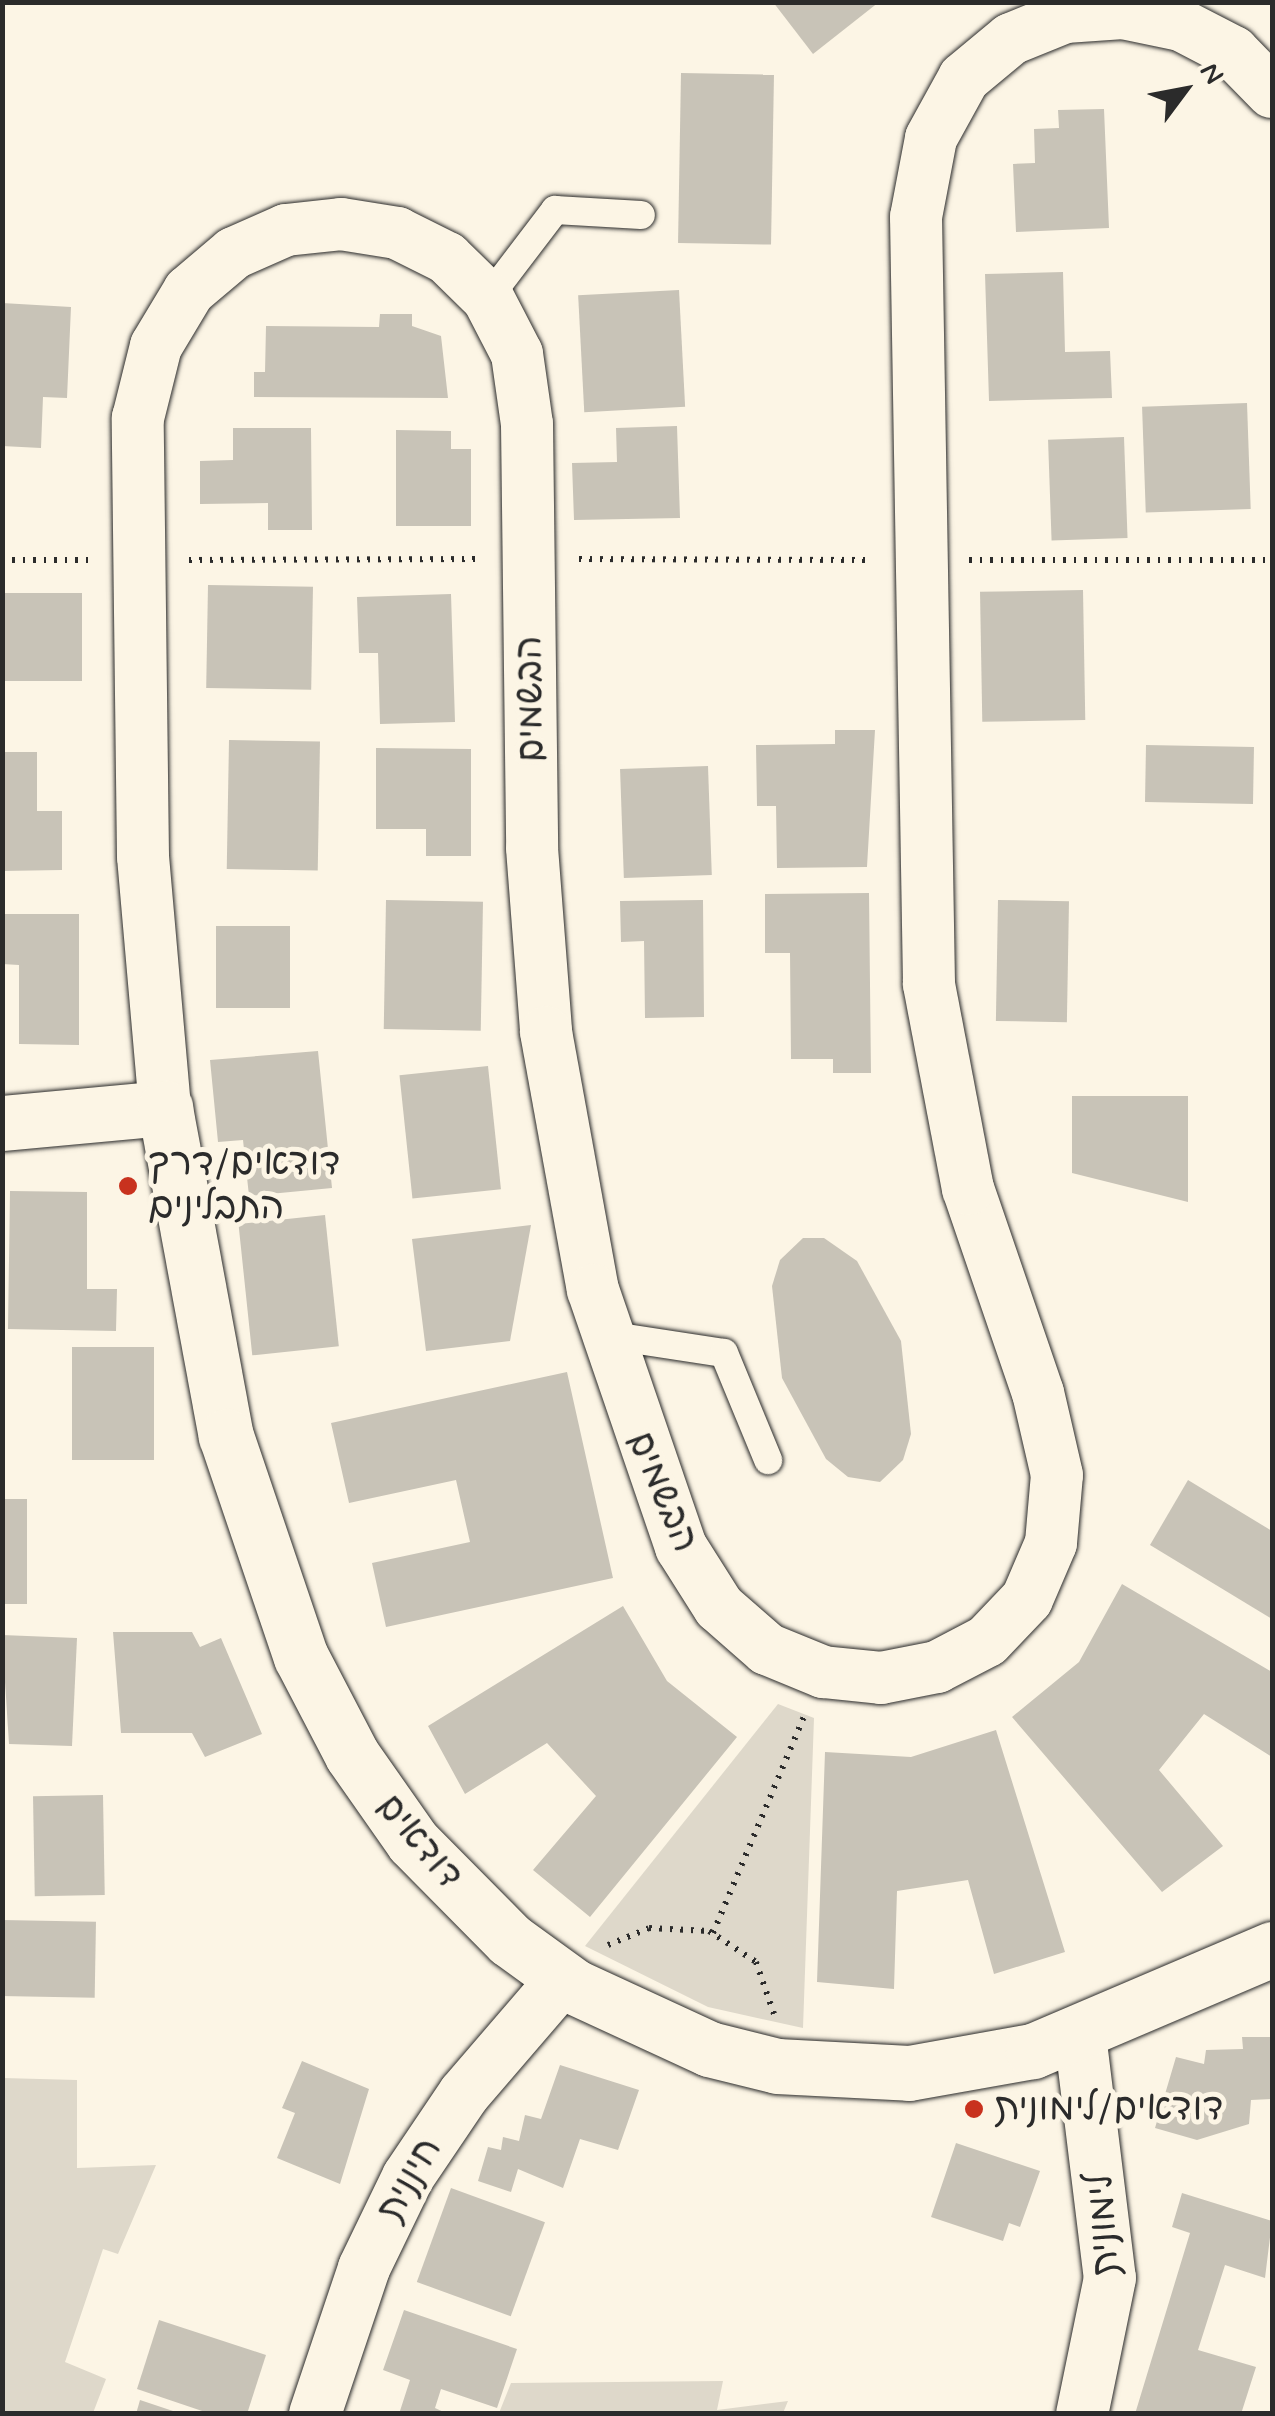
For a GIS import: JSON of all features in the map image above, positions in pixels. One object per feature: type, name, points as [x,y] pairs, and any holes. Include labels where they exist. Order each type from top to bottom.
[{"type":"street","name":"הבשמים","points":[[166,1108],[145,910],[138,418],[156,346],[189,291],[234,252],[286,230],[342,224],[397,233],[448,258],[488,298],[520,372],[529,560],[539,968],[566,1161],[606,1335],[681,1547],[719,1608],[767,1649],[823,1672],[881,1678],[937,1667],[987,1641],[1027,1599],[1052,1543],[1056,1475],[1038,1392],[984,1251],[933,1012],[920,560],[916,217],[931,138],[964,78],[1011,21],[1124,13],[1180,25],[1264,69]]},
{"type":"street","points":[[2,1123],[166,1108]]},
{"type":"street","name":"דודאים","points":[[166,1108],[226,1436],[301,1657],[352,1755],[413,1842],[562,1978],[642,2024],[777,2066],[910,2073],[1080,2035],[1272,1950]]},
{"type":"street","name":"חיננית","points":[[315,2414],[345,2315],[408,2178],[464,2094],[562,1978]]},
{"type":"street","name":"לימונית","points":[[1080,2035],[1110,2278],[1082,2414]]},
{"type":"lane","points":[[488,298],[555,210],[641,215]]},
{"type":"lane","points":[[606,1335],[724,1353],[768,1460]]},
{"type":"path","points":[[2,560],[1272,560]]},
{"type":"path","points":[[713,1933],[823,1672]]},
{"type":"path","points":[[562,1978],[649,1928],[713,1933],[756,1962],[770,1988],[777,2066]]},
{"type":"shaded area","points":[[778,1704],[814,1718],[803,2028],[708,2007],[585,1946]]},
{"type":"shaded area","points":[[3,2078],[77,2080],[77,2168],[156,2165],[118,2254],[103,2249],[65,2362],[106,2379],[93,2413],[3,2413]]},
{"type":"shaded area","points":[[723,2381],[717,2410],[788,2401],[783,2413],[499,2413],[511,2383]]},
{"type":"building","points":[[773,2],[879,2],[813,54]]},
{"type":"building","points":[[681,73],[774,75],[771,245],[678,243]]},
{"type":"building","points":[[1104,109],[1109,228],[1016,232],[1013,164],[1035,163],[1034,129],[1059,128],[1058,110]]},
{"type":"building","points":[[1063,272],[1065,352],[1110,351],[1112,398],[989,401],[985,274]]},
{"type":"building","points":[[679,290],[685,407],[584,412],[578,295]]},
{"type":"building","points":[[2,303],[71,307],[67,398],[43,397],[41,448],[2,446]]},
{"type":"building","points":[[380,314],[412,314],[412,326],[441,336],[448,398],[254,397],[254,372],[265,372],[266,326],[379,327]]},
{"type":"building","points":[[1247,403],[1251,509],[1146,513],[1142,407]]},
{"type":"building","points":[[677,426],[680,518],[574,520],[572,463],[617,462],[616,428]]},
{"type":"building","points":[[233,428],[311,428],[312,530],[268,530],[268,503],[200,504],[200,461],[233,460]]},
{"type":"building","points":[[396,430],[451,431],[451,449],[471,449],[471,526],[396,526]]},
{"type":"building","points":[[1124,437],[1128,538],[1052,541],[1048,440]]},
{"type":"building","points":[[208,585],[313,587],[311,690],[206,688]]},
{"type":"building","points":[[1083,590],[1085,720],[982,722],[980,592]]},
{"type":"building","points":[[2,593],[82,593],[82,681],[2,681]]},
{"type":"building","points":[[451,594],[455,722],[380,724],[378,653],[359,653],[357,597]]},
{"type":"building","points":[[835,730],[875,730],[867,867],[777,868],[776,806],[757,806],[756,745],[835,744]]},
{"type":"building","points":[[229,740],[320,742],[318,871],[227,869]]},
{"type":"building","points":[[1146,745],[1254,747],[1253,804],[1145,802]]},
{"type":"building","points":[[376,748],[471,749],[471,856],[426,856],[426,829],[376,829]]},
{"type":"building","points":[[2,752],[37,752],[37,811],[62,811],[62,870],[2,871]]},
{"type":"building","points":[[708,766],[712,875],[624,878],[620,769]]},
{"type":"building","points":[[869,893],[871,1073],[833,1073],[833,1059],[791,1059],[790,953],[765,953],[765,894]]},
{"type":"building","points":[[386,900],[483,902],[481,1031],[384,1029]]},
{"type":"building","points":[[703,900],[704,1017],[645,1018],[644,941],[621,942],[620,901]]},
{"type":"building","points":[[998,900],[1069,901],[1067,1022],[996,1021]]},
{"type":"building","points":[[2,914],[79,914],[79,1045],[19,1044],[19,965],[2,964]]},
{"type":"building","points":[[216,926],[290,926],[290,1008],[216,1008]]},
{"type":"building","points":[[318,1051],[332,1188],[249,1196],[243,1140],[218,1142],[210,1060]]},
{"type":"building","points":[[488,1066],[501,1189],[412,1199],[399,1075]]},
{"type":"building","points":[[1072,1096],[1188,1096],[1188,1202],[1072,1173]]},
{"type":"building","points":[[10,1191],[87,1192],[87,1289],[117,1289],[116,1331],[8,1329]]},
{"type":"building","points":[[325,1215],[339,1346],[252,1355],[238,1224]]},
{"type":"building","points":[[531,1225],[510,1341],[426,1351],[412,1239]]},
{"type":"building","points":[[803,1238],[824,1238],[857,1261],[901,1341],[911,1434],[903,1460],[880,1482],[848,1477],[826,1459],[782,1378],[772,1286],[780,1260]]},
{"type":"building","points":[[72,1347],[154,1347],[154,1460],[72,1460]]},
{"type":"building","points":[[567,1372],[613,1578],[386,1627],[372,1563],[470,1542],[456,1480],[349,1503],[331,1423]]},
{"type":"building","points":[[1188,1480],[1272,1531],[1272,1619],[1150,1545]]},
{"type":"building","points":[[2,1499],[27,1499],[27,1604],[2,1604]]},
{"type":"building","points":[[1122,1584],[1272,1672],[1272,1757],[1204,1714],[1159,1770],[1223,1846],[1162,1892],[1012,1717],[1079,1662]]},
{"type":"building","points":[[623,1606],[667,1681],[737,1737],[590,1917],[533,1870],[596,1796],[547,1743],[465,1794],[428,1726]]},
{"type":"building","points":[[113,1632],[192,1632],[200,1647],[221,1638],[262,1734],[205,1757],[192,1733],[121,1733]]},
{"type":"building","points":[[2,1635],[77,1638],[72,1746],[9,1744]]},
{"type":"building","points":[[996,1730],[1065,1952],[994,1974],[968,1880],[897,1891],[894,1989],[817,1982],[825,1752],[911,1757]]},
{"type":"building","points":[[103,1795],[105,1895],[35,1896],[33,1796]]},
{"type":"building","points":[[2,1920],[96,1922],[95,1998],[2,1996]]},
{"type":"building","points":[[1242,2037],[1272,2037],[1272,2099],[1251,2100],[1249,2124],[1197,2140],[1155,2128],[1176,2057],[1204,2064],[1206,2050],[1243,2049]]},
{"type":"building","points":[[302,2061],[369,2089],[340,2184],[277,2158],[295,2113],[282,2108]]},
{"type":"building","points":[[560,2065],[639,2090],[618,2150],[580,2139],[563,2188],[518,2169],[511,2192],[478,2181],[488,2147],[501,2150],[503,2137],[519,2141],[525,2115],[541,2119]]},
{"type":"building","points":[[956,2143],[1040,2171],[1020,2227],[1009,2223],[1003,2241],[931,2217]]},
{"type":"building","points":[[451,2188],[545,2222],[511,2316],[417,2282]]},
{"type":"building","points":[[1182,2193],[1272,2221],[1265,2278],[1225,2265],[1198,2350],[1256,2367],[1241,2414],[1135,2414],[1190,2233],[1172,2227]]},
{"type":"building","points":[[404,2310],[517,2349],[497,2408],[441,2389],[435,2408],[448,2414],[399,2414],[410,2380],[383,2370]]},
{"type":"building","points":[[159,2320],[266,2355],[247,2414],[211,2414],[137,2389]]},
{"type":"building","points":[[140,2400],[179,2413],[179,2414],[136,2414]]},
{"type":"place","name":"דודאים/דרך התבלינים","points":[[128,1186]]},
{"type":"place","name":"דודאים/לימונית","points":[[974,2109]]}]
